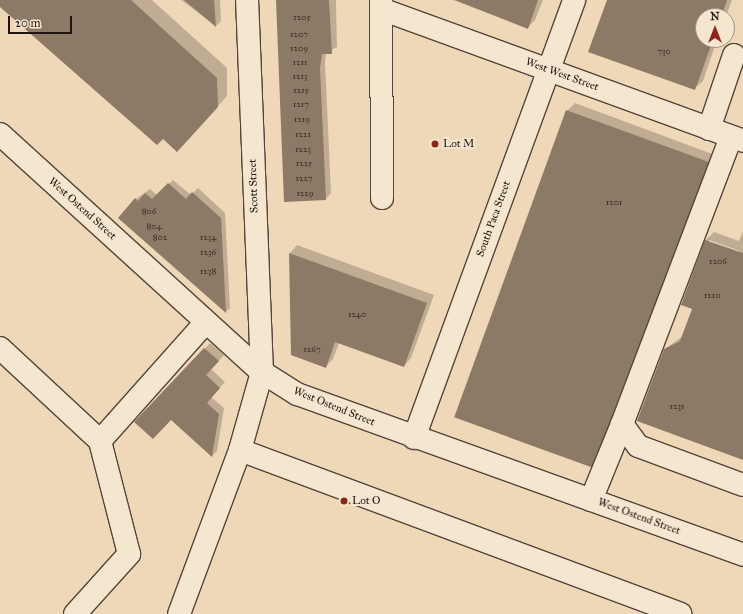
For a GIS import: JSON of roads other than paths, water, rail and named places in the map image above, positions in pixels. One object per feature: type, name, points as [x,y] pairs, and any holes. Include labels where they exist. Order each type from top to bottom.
[{"type":"street","name":"Scott Street","points":[[179,614],[240,450],[262,372],[247,0]]},
{"type":"street","name":"South Paca Street","points":[[414,438],[574,0]]},
{"type":"street","name":"West West Street","points":[[381,4],[549,70],[737,139]]},
{"type":"street","points":[[381,4],[382,198]]},
{"type":"street","points":[[708,129],[734,55]]},
{"type":"street","name":"West Ostend Street","points":[[0,134],[262,372],[297,394],[414,438],[743,555]]},
{"type":"street","points":[[591,500],[737,139]]},
{"type":"street","points":[[100,441],[206,322]]},
{"type":"street","points":[[0,348],[100,441],[128,554],[75,614]]},
{"type":"street","points":[[622,424],[638,446],[743,485]]},
{"type":"street","points":[[240,450],[680,614]]},
{"type":"place","name":"Lot M","points":[[435,144]]},
{"type":"place","name":"Lot O","points":[[344,501]]}]
